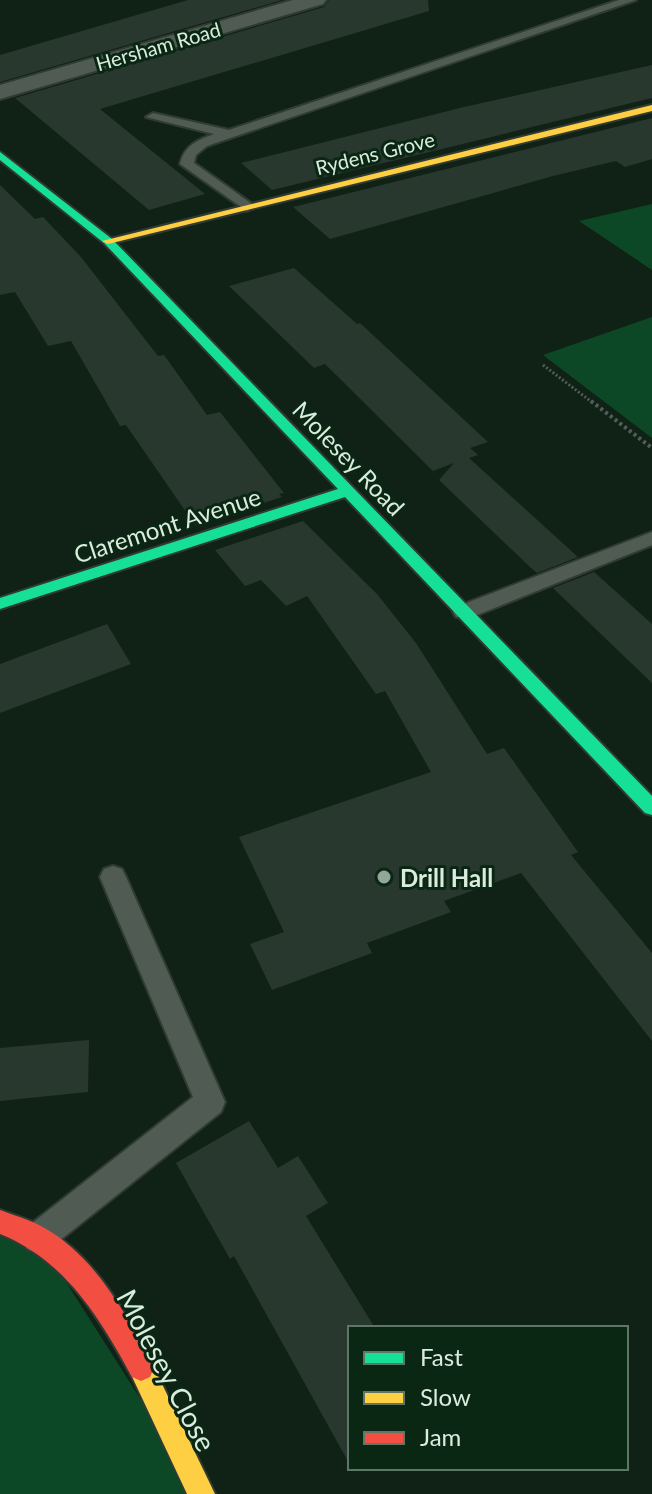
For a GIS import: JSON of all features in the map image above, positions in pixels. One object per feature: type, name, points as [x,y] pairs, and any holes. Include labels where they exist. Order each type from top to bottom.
[{"type":"street","name":"Hersham Road","points":[[0,92],[316,0]]},
{"type":"street","name":"Rydens Grove","points":[[108,241],[652,108]]},
{"type":"street","name":"Molesey Road","points":[[0,155],[108,241],[652,808]]},
{"type":"street","name":"Claremont Avenue","points":[[0,604],[348,491]]},
{"type":"street","name":"Molesey Close","points":[[0,1222],[38,1238],[75,1269],[114,1318],[201,1494]]},
{"type":"lane","points":[[247,207],[187,164],[189,154],[202,143],[226,133],[634,1]]},
{"type":"lane","points":[[153,117],[226,133]]},
{"type":"lane","points":[[464,612],[652,538]]},
{"type":"lane","points":[[38,1238],[210,1102],[113,877]]},
{"type":"path","points":[[543,365],[652,448]]},
{"type":"green space","points":[[652,204],[652,270],[579,221]]},
{"type":"green space","points":[[652,317],[652,438],[543,355]]},
{"type":"green space","points":[[0,1222],[38,1238],[201,1494],[0,1494]]},
{"type":"building","points":[[188,0],[282,0],[0,82],[0,55]]},
{"type":"building","points":[[329,0],[428,0],[429,11],[100,109],[205,194],[149,210],[15,98],[324,7]]},
{"type":"building","points":[[652,65],[652,98],[272,190],[241,163],[464,107]]},
{"type":"building","points":[[652,118],[652,159],[625,167],[616,161],[553,176],[330,239],[293,207]]},
{"type":"building","points":[[0,185],[35,219],[43,217],[81,257],[158,356],[164,355],[207,415],[220,412],[284,493],[279,494],[282,497],[195,525],[126,425],[120,426],[71,341],[48,346],[15,292],[0,295]]},
{"type":"building","points":[[294,268],[357,324],[360,323],[488,442],[470,448],[478,455],[469,458],[578,557],[537,573],[439,480],[454,463],[433,471],[325,364],[314,368],[229,286]]},
{"type":"building","points":[[303,521],[377,594],[416,643],[487,754],[504,748],[578,852],[571,855],[652,953],[652,1041],[521,873],[444,901],[451,912],[367,943],[372,953],[272,990],[250,944],[284,932],[239,837],[431,772],[385,691],[376,694],[307,596],[286,606],[261,580],[245,586],[215,550]]},
{"type":"building","points":[[594,572],[652,624],[652,683],[553,588]]},
{"type":"building","points":[[107,624],[131,664],[0,713],[0,664]]},
{"type":"building","points":[[89,1040],[88,1092],[0,1101],[0,1048]]},
{"type":"building","points":[[249,1121],[278,1168],[298,1156],[328,1203],[306,1216],[374,1326],[348,1326],[348,1461],[234,1256],[230,1259],[176,1163]]},
{"type":"traffic: fast","points":[[0,155],[108,241],[652,808]]},
{"type":"traffic: fast","points":[[0,604],[348,491]]},
{"type":"traffic: slow","points":[[108,241],[652,108]]},
{"type":"traffic: slow","points":[[141,1368],[201,1494]]},
{"type":"traffic: jam","points":[[0,1222],[35,1236],[83,1278],[121,1331],[141,1368]]},
{"type":"place","name":"Drill Hall","points":[[384,877]]}]
